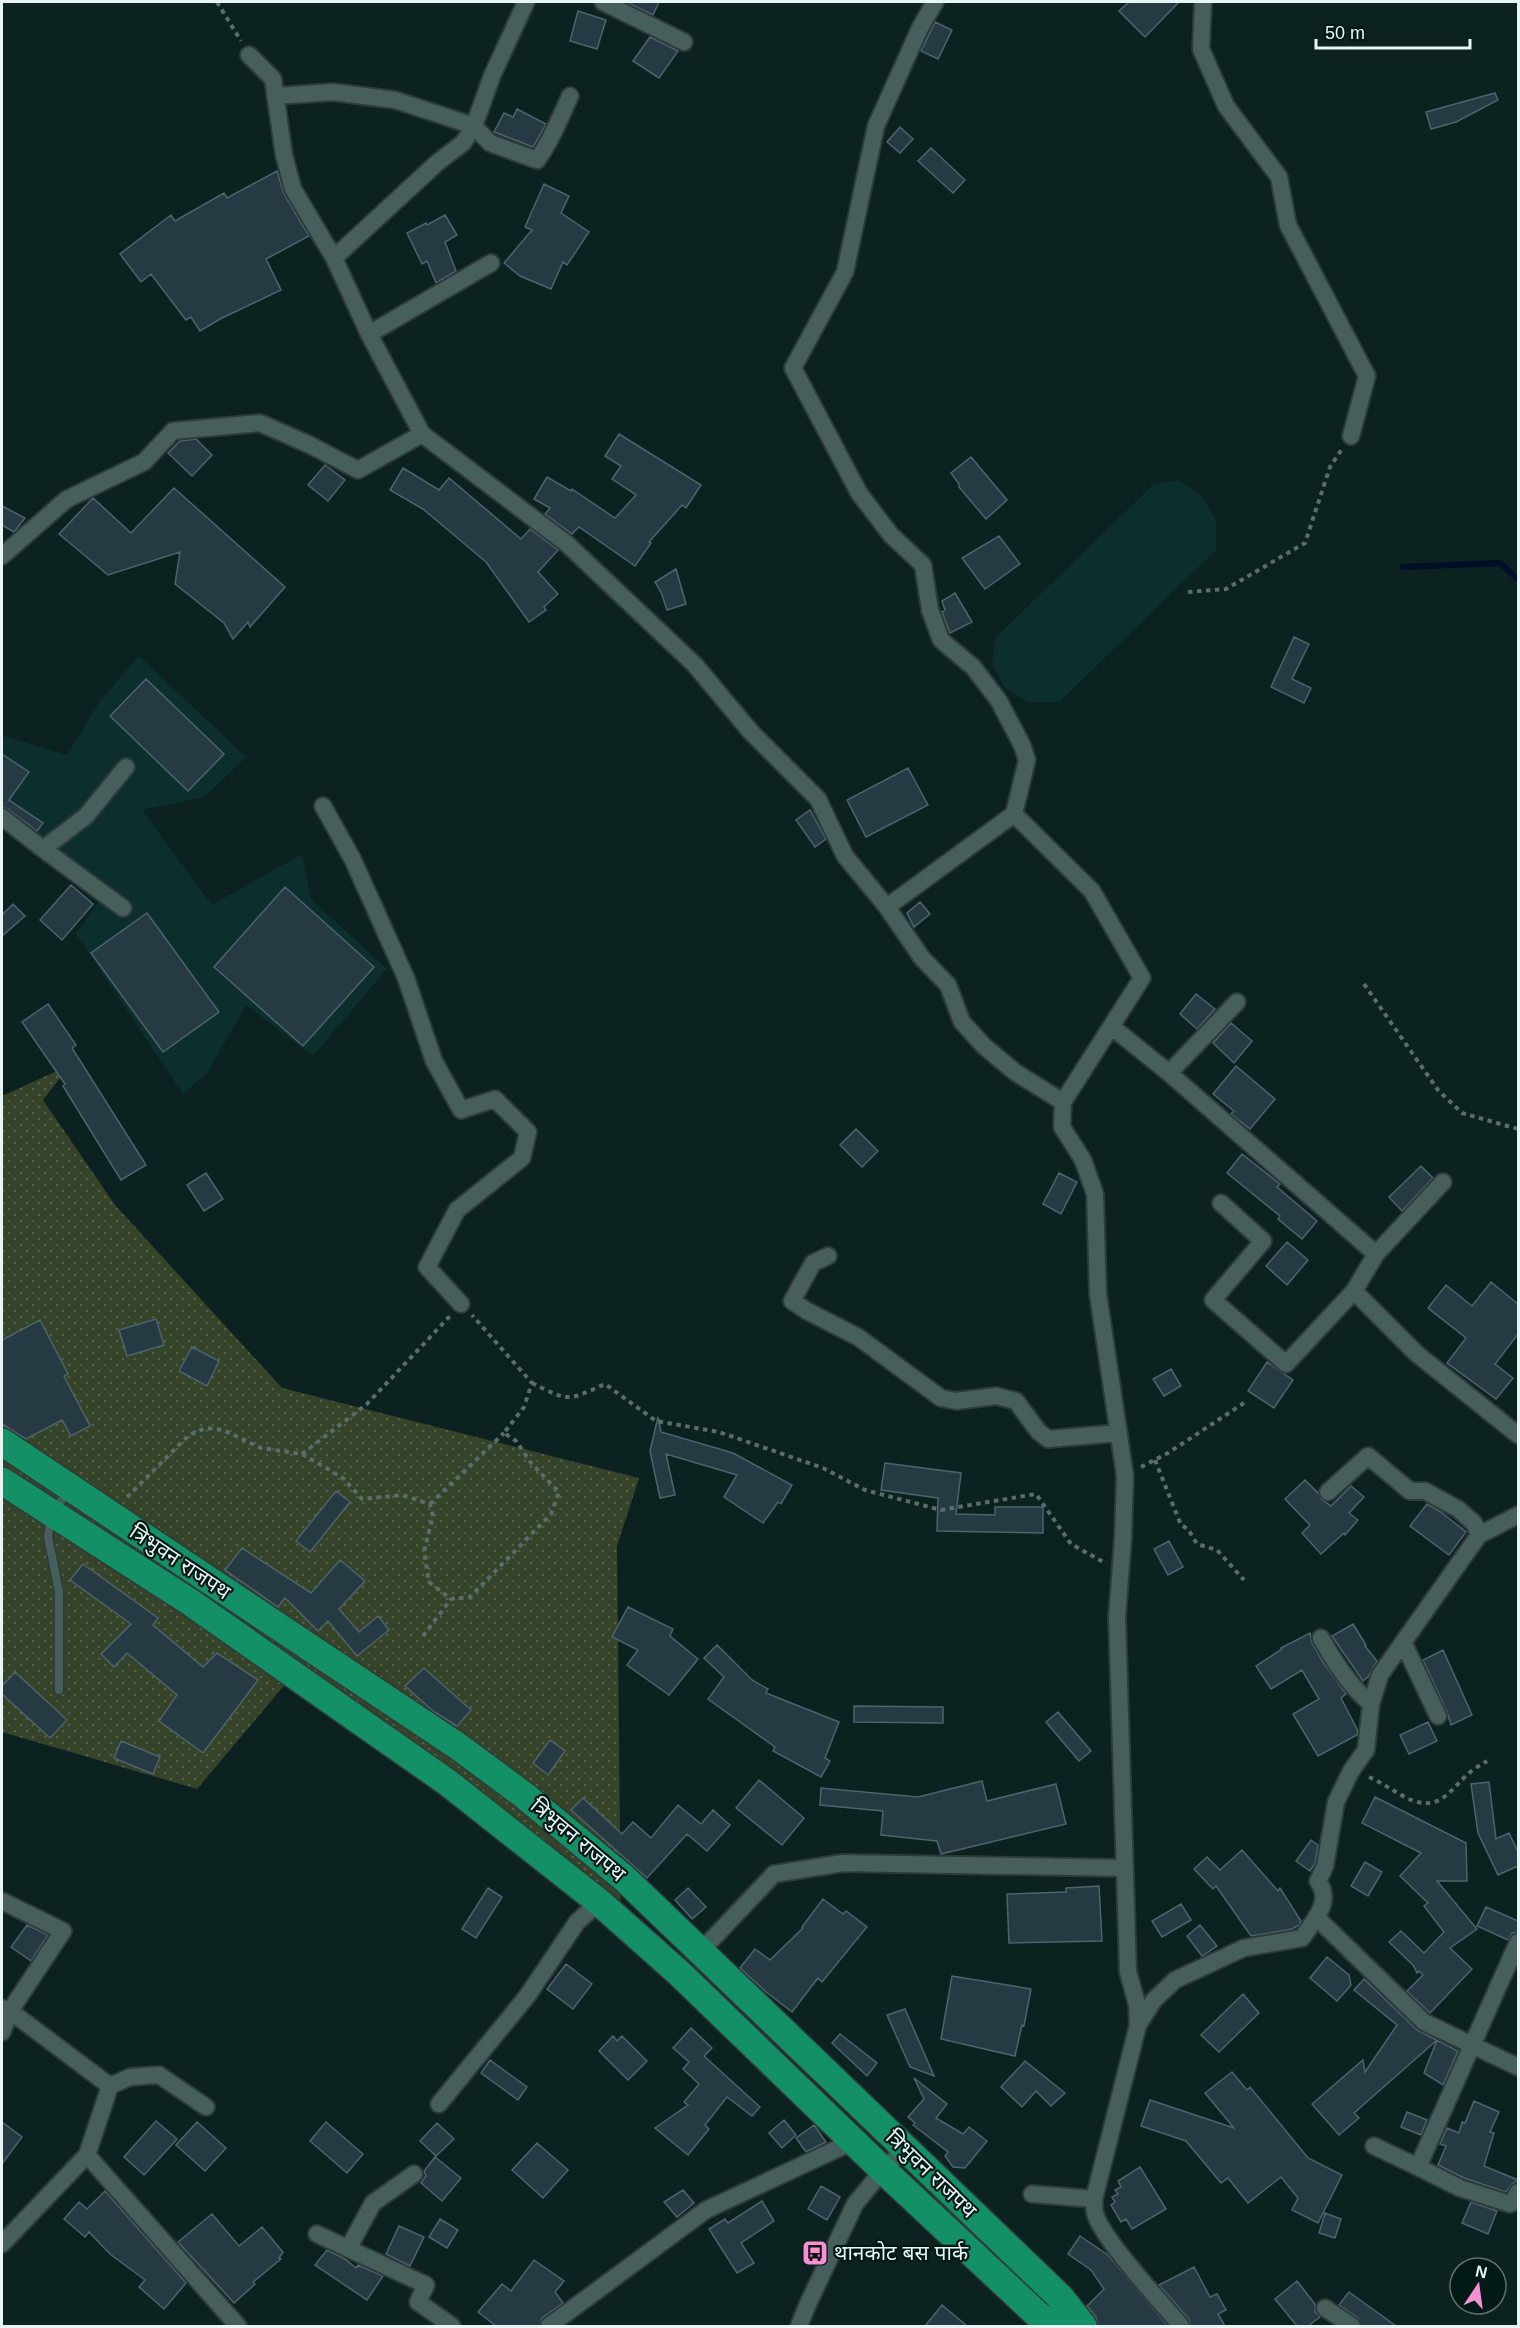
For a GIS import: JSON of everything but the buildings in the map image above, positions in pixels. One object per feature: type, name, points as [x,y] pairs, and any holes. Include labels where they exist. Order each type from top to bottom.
[{"type":"highway","name":"त्रिभुवन राजपथ","points":[[2,1442],[459,1747],[516,1789],[624,1879],[701,1951],[1060,2298],[1083,2326]]},
{"type":"highway","name":"त्रिभुवन राजपथ","points":[[2,1481],[190,1602],[447,1782],[599,1902],[680,1973],[883,2170],[1038,2315],[1055,2326]]},
{"type":"street","points":[[334,258],[438,162],[463,143],[474,126],[492,76],[526,2]]},
{"type":"street","points":[[603,2],[684,42]]},
{"type":"street","points":[[887,907],[1014,814],[1027,760],[1022,745],[999,701],[973,667],[941,640],[930,610],[924,565],[891,535],[859,493],[793,368],[845,272],[876,126],[920,28],[935,2]]},
{"type":"street","points":[[1203,2],[1201,49],[1226,106],[1279,177],[1288,225],[1367,376],[1351,436]]},
{"type":"street","points":[[249,55],[273,79],[284,155],[293,189],[334,258],[369,334],[422,434],[566,543],[695,665],[751,732],[818,799],[845,856],[887,907],[922,958],[948,985],[962,1022],[984,1046],[1015,1072],[1063,1102]]},
{"type":"street","points":[[275,96],[333,92],[395,100],[474,126],[490,143],[537,160],[548,145],[570,96]]},
{"type":"street","points":[[369,334],[491,263]]},
{"type":"street","points":[[2,556],[67,499],[144,462],[173,431],[260,423],[310,444],[358,470],[422,434]]},
{"type":"street","points":[[43,849],[86,816],[126,767]]},
{"type":"street","points":[[323,806],[353,860],[406,978],[434,1061],[461,1110],[495,1099],[528,1132],[522,1158],[457,1210],[427,1267],[461,1304]]},
{"type":"street","points":[[1014,814],[1092,891],[1142,978],[1112,1027],[1078,1075],[1063,1102],[1062,1127],[1083,1160],[1095,1194],[1098,1294],[1125,1476],[1117,1617],[1128,1972],[1137,2004],[1138,2025],[1094,2199],[1095,2214],[1102,2229],[1181,2326]]},
{"type":"street","points":[[2,817],[123,908]]},
{"type":"street","points":[[1169,1073],[1237,1002]]},
{"type":"street","points":[[1112,1027],[1169,1073],[1376,1254]]},
{"type":"street","points":[[1221,1203],[1263,1240],[1213,1300],[1286,1364],[1354,1291],[1376,1254],[1443,1182]]},
{"type":"street","points":[[828,1256],[813,1263],[792,1301],[858,1337],[941,1398],[956,1401],[996,1396],[1016,1401],[1038,1431],[1048,1439],[1119,1433]]},
{"type":"street","points":[[1354,1291],[1417,1354],[1518,1435]]},
{"type":"street","points":[[1328,1492],[1368,1456],[1410,1491],[1425,1491],[1458,1509],[1474,1523],[1479,1535]]},
{"type":"street","points":[[1138,2025],[1154,2000],[1175,1980],[1244,1948],[1302,1938],[1324,1904],[1324,1889],[1318,1881],[1325,1866],[1336,1802],[1351,1771],[1366,1750],[1371,1704],[1380,1675],[1479,1535],[1518,1515]]},
{"type":"street","points":[[1321,1638],[1338,1668],[1355,1690],[1371,1704]]},
{"type":"street","points":[[1403,1642],[1438,1716]]},
{"type":"street","points":[[701,1951],[774,1874],[843,1863],[1123,1868]]},
{"type":"street","points":[[2,1900],[63,1931],[6,2010],[2,2032]]},
{"type":"street","points":[[439,2104],[528,1995],[577,1922],[599,1902]]},
{"type":"street","points":[[1316,1917],[1424,2022],[1518,2067]]},
{"type":"street","points":[[1418,2167],[1518,1942]]},
{"type":"street","points":[[6,2010],[110,2086]]},
{"type":"street","points":[[2,2244],[87,2155],[110,2086],[130,2077],[159,2075],[206,2107]]},
{"type":"street","points":[[549,2326],[706,2210],[854,2141]]},
{"type":"street","points":[[1374,2146],[1460,2188],[1510,2204],[1518,2192]]},
{"type":"street","points":[[799,2326],[855,2204],[883,2170],[905,2149]]},
{"type":"street","points":[[87,2155],[238,2326]]},
{"type":"street","points":[[348,2249],[373,2203],[414,2174]]},
{"type":"street","points":[[1032,2194],[1094,2199]]},
{"type":"street","points":[[317,2234],[426,2285],[418,2302],[452,2326]]},
{"type":"street","points":[[1325,2308],[1352,2326]]},
{"type":"lane","points":[[59,1690],[59,1592],[48,1538],[51,1513],[70,1489]]},
{"type":"path","points":[[217,2],[249,55]]},
{"type":"path","points":[[1188,592],[1226,589],[1305,543],[1330,467],[1351,436]]},
{"type":"path","points":[[1364,984],[1438,1090],[1462,1113],[1518,1130]]},
{"type":"path","points":[[302,1454],[367,1404],[461,1304],[532,1383],[558,1396],[572,1399],[605,1384],[656,1421],[719,1432],[823,1468],[865,1490],[941,1510],[1036,1494],[1071,1544],[1106,1564],[1120,1568]]},
{"type":"path","points":[[430,1503],[504,1433],[524,1407],[532,1383]]},
{"type":"path","points":[[1125,1476],[1155,1460],[1244,1403]]},
{"type":"path","points":[[109,1514],[189,1435],[206,1428],[223,1430],[261,1448],[302,1454],[343,1478],[362,1499],[402,1496],[430,1503]]},
{"type":"path","points":[[430,1503],[433,1516],[424,1551],[429,1582],[451,1599],[470,1597],[550,1514],[559,1492],[531,1463],[516,1442],[504,1433]]},
{"type":"path","points":[[1155,1460],[1181,1525],[1188,1529],[1197,1544],[1218,1550],[1244,1580]]},
{"type":"path","points":[[423,1636],[451,1599]]},
{"type":"path","points":[[1351,1771],[1386,1784],[1414,1801],[1428,1803],[1441,1801],[1458,1786],[1467,1774],[1487,1761]]},
{"type":"shaded area","points":[[1179,480],[1202,496],[1216,521],[1216,550],[1059,702],[1028,702],[1005,688],[992,664],[996,637],[1153,485]]},
{"type":"shaded area","points":[[139,656],[246,757],[204,797],[142,810],[212,905],[302,854],[311,899],[387,969],[313,1056],[246,1005],[208,1072],[183,1094],[76,934],[101,898],[2,814],[2,741],[4,736],[67,755],[100,701]]},
{"type":"green space","points":[[70,1065],[43,1100],[115,1205],[282,1388],[639,1478],[617,1546],[621,1930],[288,1681],[197,1789],[2,1732],[2,1096]]},
{"type":"waterway","points":[[1403,567],[1500,563],[1518,579]]},
{"type":"place","name":"थानकोट बस पार्क","points":[[815,2253]]}]
